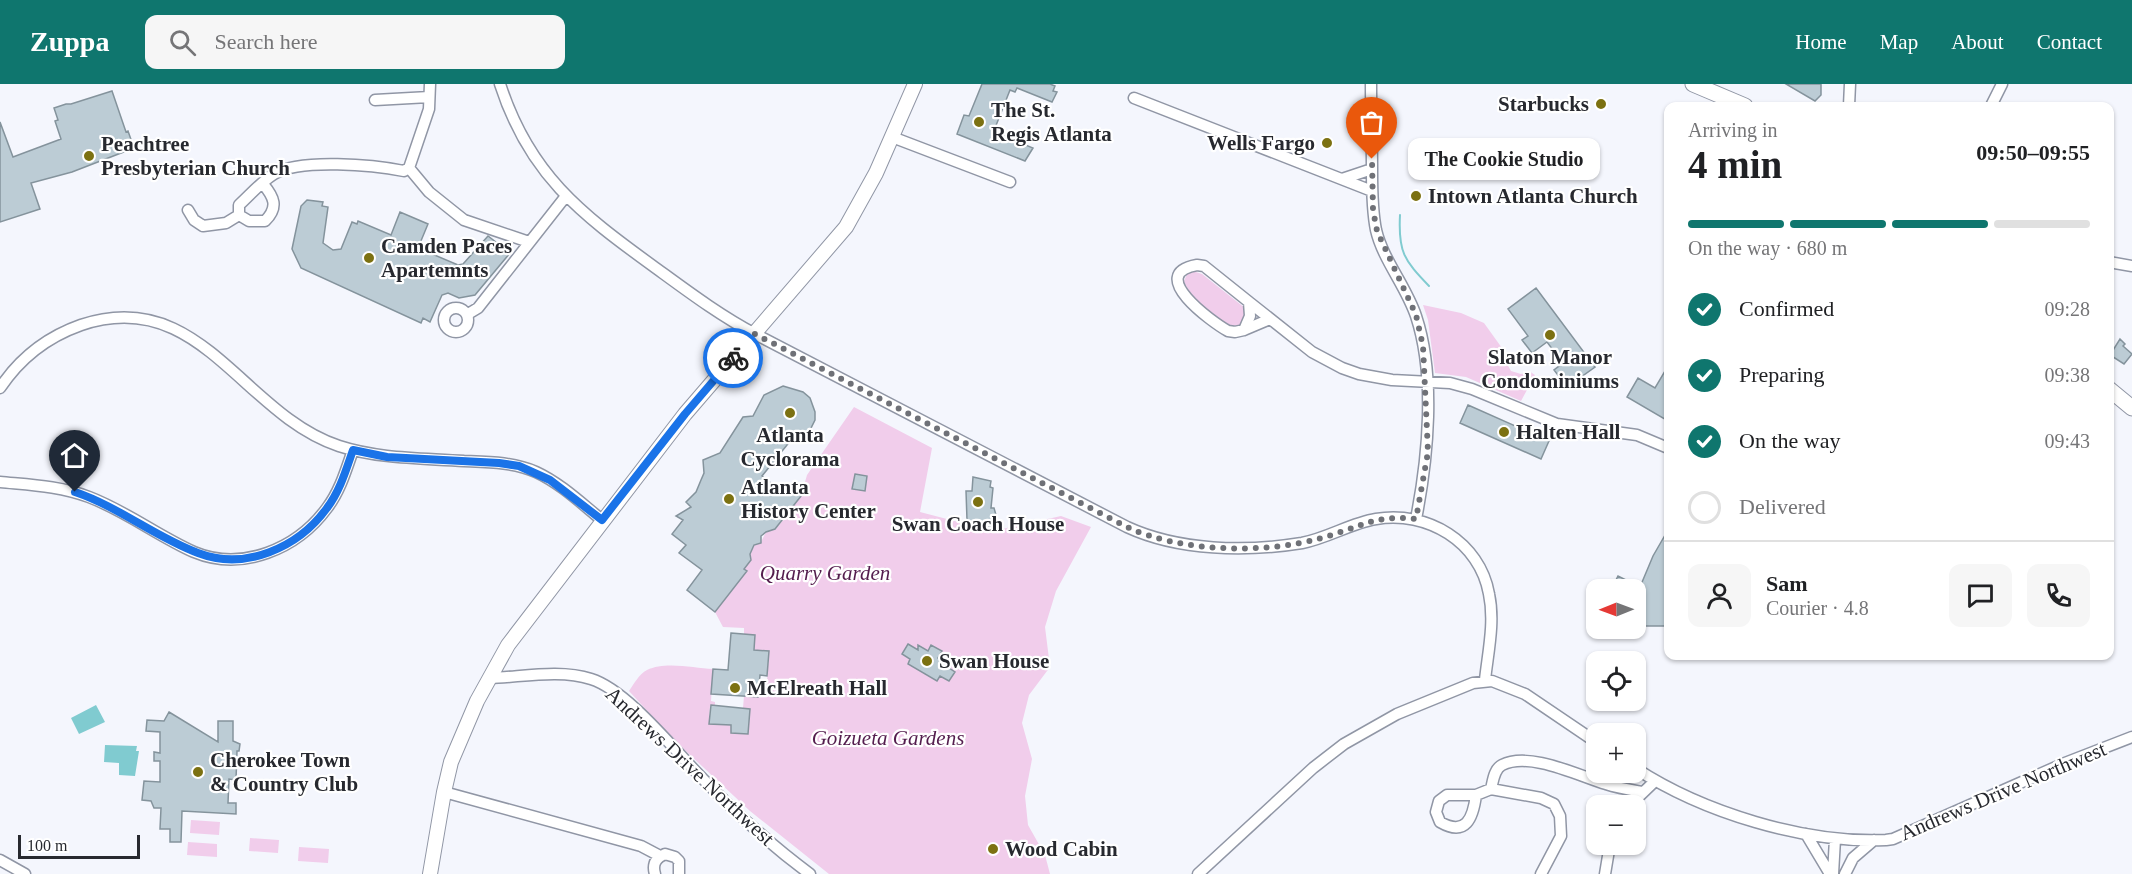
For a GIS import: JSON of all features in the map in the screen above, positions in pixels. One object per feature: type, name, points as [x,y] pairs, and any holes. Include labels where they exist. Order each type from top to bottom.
[{"type":"highway","points":[[1693,84],[1736,102]]},
{"type":"highway","points":[[2114,393],[2131,405]]},
{"type":"main road","points":[[430,874],[451,762],[468,721],[519,627],[685,414],[846,227],[867,192],[915,84]]},
{"type":"street","points":[[239,215],[239,205],[274,174],[296,166],[316,164],[404,171],[409,168],[429,109],[430,84]]},
{"type":"street","points":[[501,84],[514,120],[526,144],[546,174],[566,196],[605,231],[714,310],[755,334],[1127,527],[1160,540],[1201,546],[1284,545],[1320,538],[1376,519],[1396,517],[1416,519],[1437,526],[1456,539],[1472,555],[1484,575],[1491,612],[1485,680]]},
{"type":"street","points":[[1371,84],[1374,216],[1382,246],[1405,288],[1416,315],[1423,346],[1428,452],[1416,519]]},
{"type":"street","points":[[1850,84],[1850,102]]},
{"type":"street","points":[[1993,102],[2002,84]]},
{"type":"street","points":[[375,100],[429,97]]},
{"type":"street","points":[[1134,98],[1372,191]]},
{"type":"street","points":[[892,137],[1011,182]]},
{"type":"street","points":[[409,168],[429,192],[464,220],[529,242]]},
{"type":"street","points":[[1342,179],[1372,169]]},
{"type":"street","points":[[239,215],[249,221],[265,221],[272,214],[275,205],[271,194],[263,184]]},
{"type":"street","points":[[468,314],[478,308],[566,196]]},
{"type":"street","points":[[188,210],[194,220],[203,226],[226,224],[239,215]]},
{"type":"street","points":[[2114,263],[2132,266]]},
{"type":"street","points":[[1270,318],[1244,330],[1228,331],[1183,296],[1178,286],[1179,276],[1190,266],[1204,266],[1270,318],[1312,352],[1342,368],[1377,378],[1450,383],[1472,388],[1557,423],[1637,435],[1664,446]]},
{"type":"street","points":[[1244,330],[1250,316],[1249,302]]},
{"type":"street","points":[[0,388],[19,363],[57,335],[100,320],[134,318],[172,328],[189,336],[212,352],[286,419],[318,438],[353,450],[387,457],[519,466],[550,480],[602,520]]},
{"type":"street","points":[[0,482],[45,486],[75,492],[105,504],[196,552],[218,558],[242,559],[277,549],[314,523],[337,492],[353,450]]},
{"type":"street","name":"Andrews Drive Northwest","points":[[490,678],[577,676],[608,687],[635,710],[731,806],[810,874]]},
{"type":"street","points":[[1198,874],[1313,768],[1344,744],[1397,714],[1485,680],[1499,682],[1525,694],[1586,735]]},
{"type":"street","name":"Andrews Drive Northwest","points":[[1646,775],[1683,796],[1806,834],[1838,839],[1893,839],[2065,763],[2132,737]]},
{"type":"street","points":[[1491,789],[1496,770],[1504,764],[1527,761],[1569,770],[1606,784],[1643,792]]},
{"type":"street","points":[[1640,795],[1655,781]]},
{"type":"street","points":[[1476,795],[1491,789],[1541,798],[1554,804],[1560,816],[1561,836],[1541,874]]},
{"type":"street","points":[[444,792],[641,846],[660,856],[671,855],[681,866],[679,874]]},
{"type":"street","points":[[1806,834],[1831,874]]},
{"type":"street","points":[[1831,874],[1838,839]]},
{"type":"street","points":[[1838,839],[1838,874]]},
{"type":"street","points":[[1845,874],[1853,858],[1874,840]]},
{"type":"street","points":[[1605,874],[1608,855]]},
{"type":"street","points":[[655,874],[654,864],[660,856]]},
{"type":"street","points":[[0,860],[25,874]]},
{"type":"green space","points":[[1188,272],[1202,274],[1245,308],[1247,316],[1238,327],[1216,317],[1192,294],[1184,281]]},
{"type":"green space","points":[[1423,305],[1461,313],[1484,323],[1507,355],[1506,362],[1511,371],[1521,374],[1529,371],[1535,375],[1521,401],[1466,377],[1435,373],[1428,320]]},
{"type":"green space","name":"Goizueta Gardens","points":[[854,407],[932,448],[920,512],[993,531],[1061,516],[1091,527],[1056,591],[1045,627],[1050,667],[1029,695],[1022,723],[1032,759],[1025,796],[1028,825],[1045,855],[1050,874],[829,874],[750,811],[673,739],[629,691],[642,674],[654,667],[671,665],[713,669],[711,701],[715,702],[715,706],[710,706],[709,723],[731,725],[731,733],[748,734],[750,709],[743,708],[744,696],[758,697],[760,680],[767,681],[769,651],[754,650],[755,635],[744,634],[744,628],[723,627],[715,612],[746,571],[744,569],[751,561],[750,554],[755,544],[760,544],[766,532],[776,529],[801,496],[807,475]]},
{"type":"green space","points":[[191,820],[220,822],[219,835],[190,833]]},
{"type":"green space","points":[[250,838],[279,840],[278,853],[249,851]]},
{"type":"green space","points":[[188,842],[217,844],[217,857],[187,855]]},
{"type":"green space","points":[[299,847],[329,849],[328,863],[298,861]]},
{"type":"water","points":[[96,705],[105,722],[79,734],[71,718]]},
{"type":"water","points":[[105,745],[137,746],[136,751],[139,751],[135,776],[119,775],[119,763],[104,762]]},
{"type":"building","name":"The St. Regis Atlanta","points":[[982,84],[1050,84],[1055,86],[1053,91],[1057,92],[1052,102],[1017,88],[1015,92],[1010,90],[995,128],[1000,130],[999,134],[1033,148],[1025,161],[957,134],[964,115],[969,116]]},
{"type":"building","points":[[1786,84],[1821,84],[1821,95],[1815,101]]},
{"type":"building","name":"Peachtree Presbyterian Church","points":[[112,91],[134,148],[72,172],[31,183],[40,209],[0,222],[0,122],[13,157],[61,139],[55,121],[58,120],[54,108]]},
{"type":"building","name":"Camden Paces Apartemnts","points":[[307,200],[323,202],[322,206],[328,207],[323,243],[333,250],[341,249],[352,222],[357,224],[358,221],[391,235],[400,212],[428,224],[418,248],[458,265],[463,264],[488,236],[510,253],[475,295],[459,298],[448,293],[442,295],[430,322],[423,318],[421,323],[301,268],[292,249],[301,206]]},
{"type":"building","name":"Slaton Manor Condominiums","points":[[1536,288],[1595,367],[1567,387],[1554,370],[1563,363],[1547,342],[1532,353],[1522,340],[1528,336],[1508,309]]},
{"type":"building","points":[[2120,339],[2125,344],[2123,346],[2132,354],[2124,364],[2114,358],[2114,349]]},
{"type":"building","points":[[1664,373],[1664,419],[1627,397],[1638,378],[1655,388]]},
{"type":"building","name":"Atlanta History Center","points":[[783,386],[803,392],[810,398],[815,420],[805,434],[791,440],[762,476],[786,495],[791,488],[801,496],[775,529],[766,532],[761,536],[761,543],[754,545],[750,554],[751,560],[744,569],[747,571],[715,612],[687,590],[702,570],[679,553],[686,545],[672,534],[683,520],[676,516],[691,507],[686,502],[696,492],[704,473],[703,460],[720,453],[743,417],[753,416],[764,395]]},
{"type":"building","name":"Halten Hall","points":[[1468,405],[1549,441],[1541,459],[1460,423]]},
{"type":"building","points":[[855,474],[867,476],[865,491],[852,489]]},
{"type":"building","name":"Swan Coach House","points":[[973,477],[991,481],[990,487],[993,488],[991,508],[994,508],[996,515],[992,526],[974,524],[967,520],[966,491],[972,491]]},
{"type":"building","points":[[1664,537],[1664,626],[1646,626],[1646,579],[1643,579]]},
{"type":"building","name":"McElreath Hall","points":[[731,633],[755,635],[754,650],[769,651],[767,676],[760,675],[758,697],[711,694],[713,669],[728,670]]},
{"type":"building","name":"Swan House","points":[[908,644],[918,650],[918,645],[928,651],[931,645],[942,651],[938,658],[948,663],[946,666],[955,672],[949,681],[940,676],[937,681],[908,664],[910,659],[902,654]]},
{"type":"building","points":[[711,705],[750,709],[748,734],[731,733],[731,725],[709,724]]},
{"type":"building","name":"Cherokee Town & Country Club","points":[[169,712],[218,742],[218,721],[233,721],[233,741],[240,744],[239,751],[237,751],[236,780],[229,779],[228,803],[236,803],[236,814],[182,811],[181,842],[170,842],[170,829],[160,829],[161,808],[154,808],[151,801],[142,800],[144,781],[160,782],[160,761],[154,761],[154,752],[160,753],[160,732],[146,731],[147,720],[164,721]]},
{"type":"waterway","points":[[1400,215],[1400,238],[1404,255],[1429,286]]},
{"type":"way so far","points":[[733,358],[755,334],[1127,527],[1160,540],[1201,546],[1284,545],[1303,543],[1376,519],[1396,517],[1416,519],[1428,452],[1423,346],[1416,315],[1377,231],[1373,210],[1372,159]]},
{"type":"place","name":"Starbucks","points":[[1601,104]]},
{"type":"place","name":"The St. Regis Atlanta","points":[[979,122]]},
{"type":"place","name":"Wells Fargo","points":[[1327,143]]},
{"type":"place","name":"Peachtree Presbyterian Church","points":[[89,156]]},
{"type":"place","name":"The Cookie Studio","points":[[1372,159]]},
{"type":"place","name":"Intown Atlanta Church","points":[[1416,196]]},
{"type":"place","name":"Camden Paces Apartemnts","points":[[369,258]]},
{"type":"place","name":"Slaton Manor Condominiums","points":[[1550,335]]},
{"type":"place","name":"Atlanta Cyclorama","points":[[790,413]]},
{"type":"place","name":"Halten Hall","points":[[1504,432]]},
{"type":"place","name":"Atlanta History Center","points":[[729,499]]},
{"type":"place","name":"Swan Coach House","points":[[978,502]]},
{"type":"place","name":"Swan House","points":[[927,661]]},
{"type":"place","name":"McElreath Hall","points":[[735,688]]},
{"type":"place","name":"Cherokee Town & Country Club","points":[[198,772]]},
{"type":"place","name":"Wood Cabin","points":[[993,849]]},
{"type":"route","points":[[75,492],[105,504],[196,552],[206,556],[230,559],[261,556],[299,536],[314,523],[337,492],[353,450],[387,457],[519,466],[550,480],[602,520],[685,414],[733,358]]},
{"type":"park label","name":"Quarry Garden","points":[[825,573]]}]
